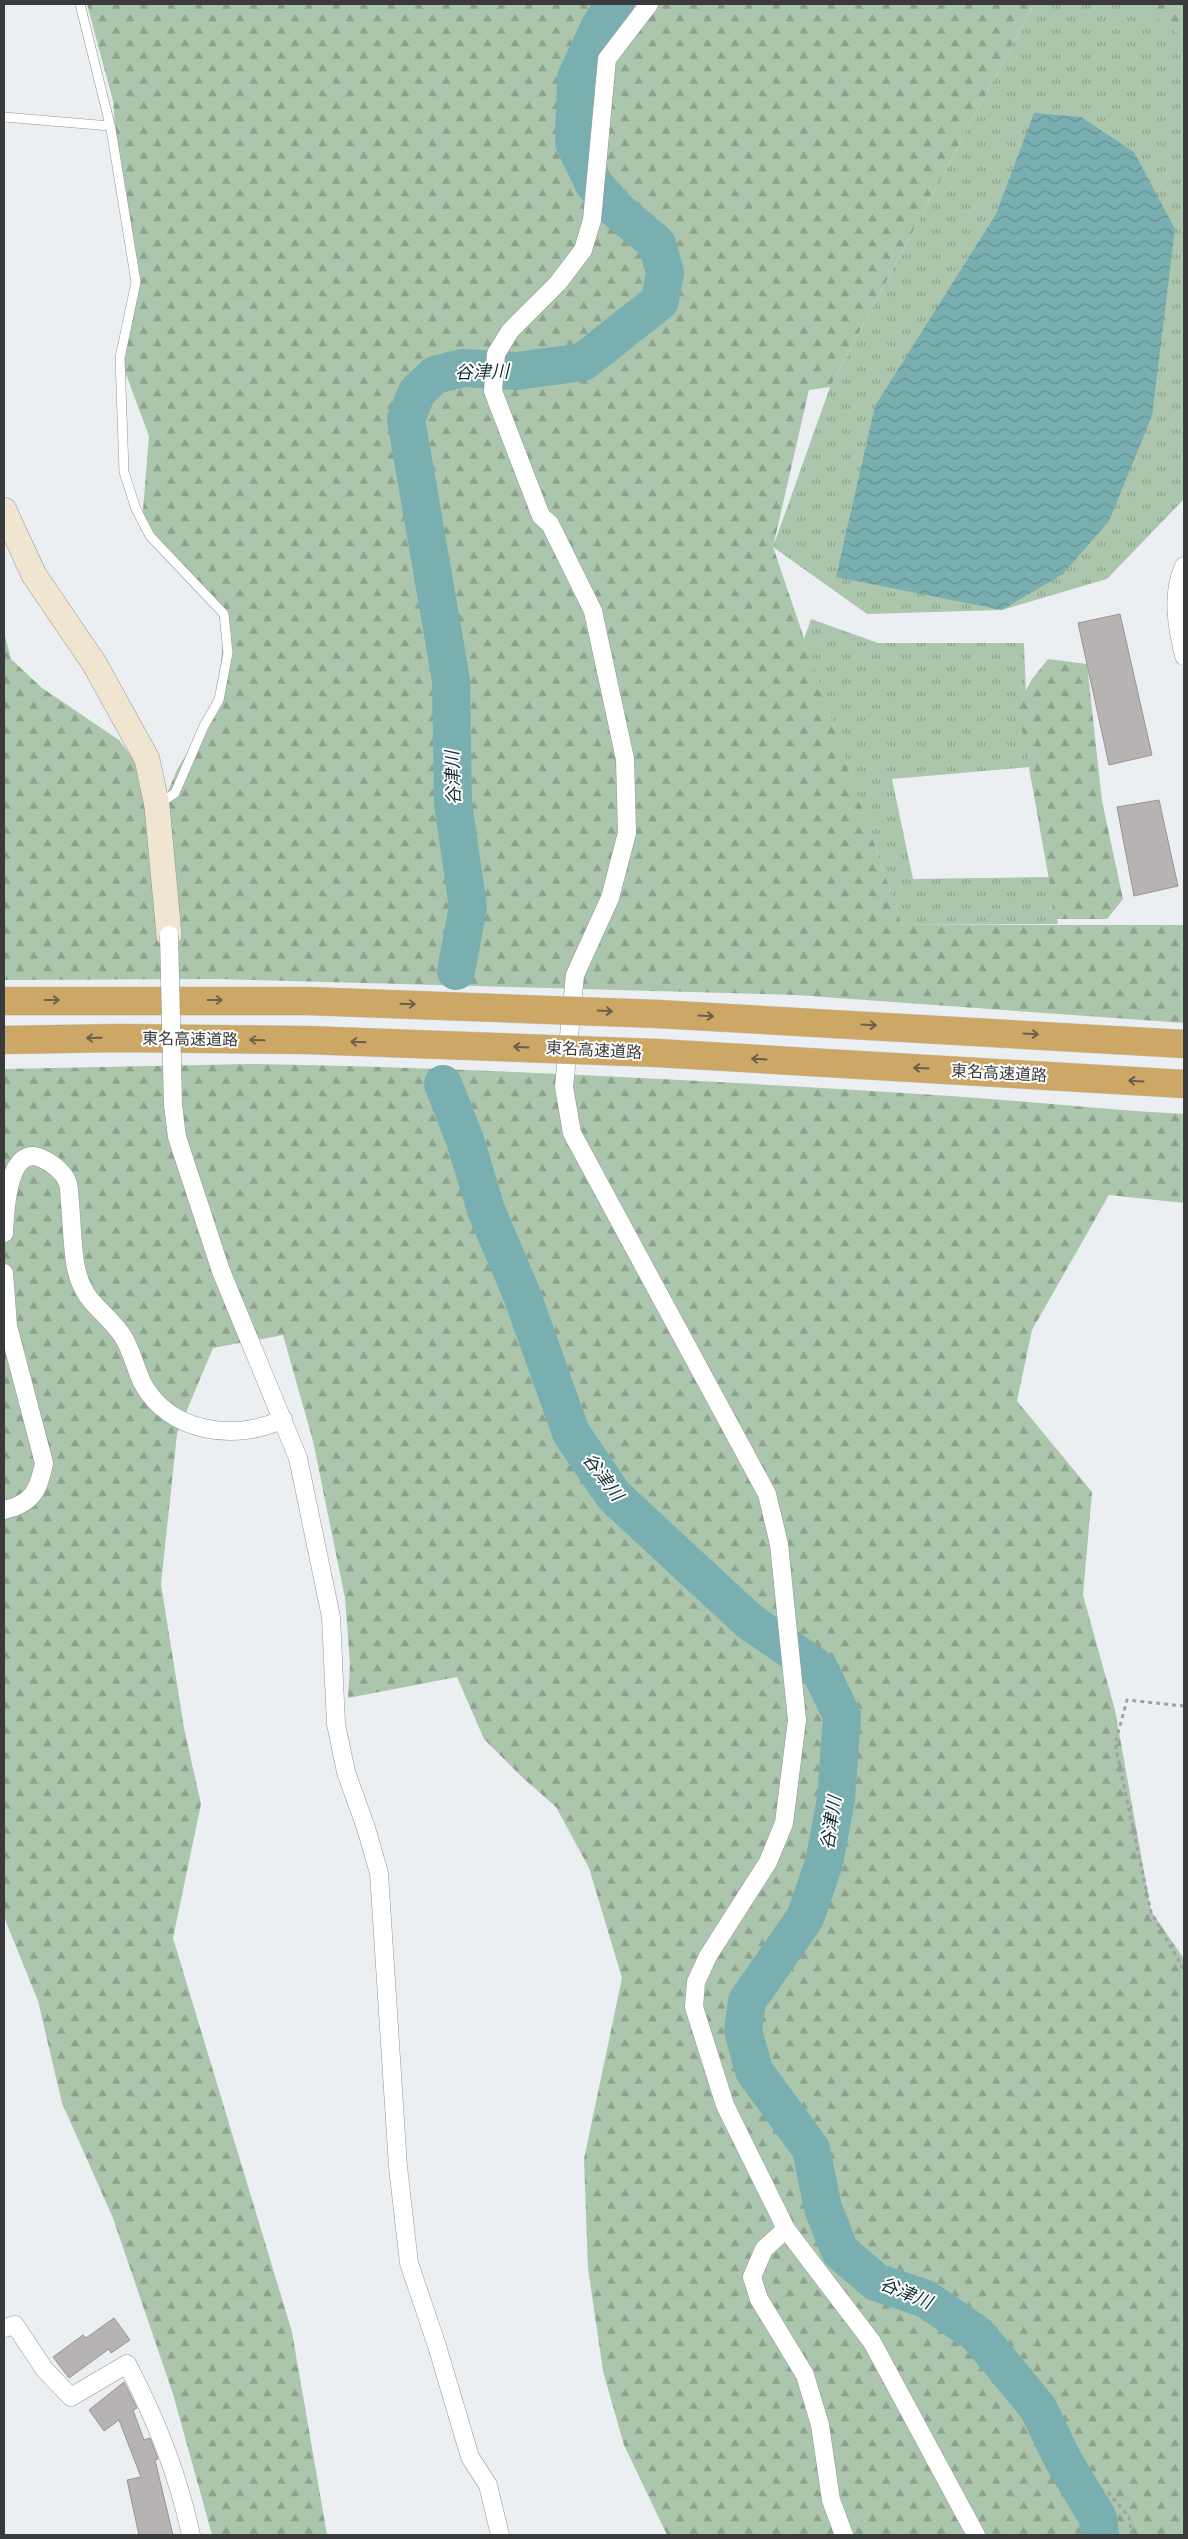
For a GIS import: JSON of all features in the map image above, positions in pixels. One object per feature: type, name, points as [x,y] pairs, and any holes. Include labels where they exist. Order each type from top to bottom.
[{"type":"highway","points":[[4,1000],[307,1001],[658,1014],[1184,1044]]},
{"type":"highway","name":"東名高速道路","points":[[4,1040],[119,1038],[306,1040],[657,1053],[1184,1084]]},
{"type":"street","points":[[650,4],[607,59],[592,220],[583,250],[558,283],[510,331],[496,354],[493,391],[541,516],[550,524],[593,611],[625,759],[627,833],[610,898],[575,976],[564,1087],[572,1133],[767,1494],[779,1544],[797,1720],[784,1823],[768,1862],[708,1956],[696,1982],[694,2007],[725,2105],[786,2229],[872,2342],[976,2535]]},
{"type":"street","points":[[4,510],[34,575],[94,663],[147,759],[157,806],[169,935],[173,1105],[177,1136],[221,1271],[298,1458],[331,1616],[336,1724],[346,1772],[366,1828],[378,1873],[398,2167],[409,2263],[437,2346],[470,2457],[488,2485],[500,2535]]},
{"type":"street","points":[[1184,566],[1176,582],[1178,630],[1184,656]]},
{"type":"street","points":[[4,1233],[7,1194],[17,1165],[31,1156],[54,1164],[68,1183],[76,1268],[87,1298],[122,1336],[143,1384],[156,1402],[173,1416],[198,1427],[227,1432],[266,1427],[283,1419]]},
{"type":"street","points":[[4,1274],[8,1326],[44,1463],[40,1483],[36,1491],[19,1507],[4,1510]]},
{"type":"street","points":[[786,2229],[764,2249],[752,2277],[759,2299],[805,2375],[820,2426],[831,2500],[844,2535]]},
{"type":"street","points":[[4,2328],[16,2325],[45,2370],[72,2397],[127,2364],[160,2431],[182,2492],[191,2535]]},
{"type":"lane","points":[[80,4],[110,126],[136,282],[120,358],[124,472],[136,509],[150,536],[224,614],[228,653],[219,700],[204,726],[175,793],[157,806]]},
{"type":"lane","points":[[4,116],[110,126]]},
{"type":"path","points":[[1184,1706],[1127,1700],[1115,1744],[1151,1912],[1184,1970]]},
{"type":"path","points":[[1108,2492],[1129,2517],[1132,2535]]},
{"type":"green space","points":[[87,4],[1034,4],[830,387],[809,390],[773,547],[902,925],[1184,925],[1184,1023],[796,995],[216,979],[4,980],[4,632],[11,659],[42,688],[119,740],[164,800],[178,768],[219,700],[224,614],[142,522],[149,436],[120,358],[134,265],[119,176],[113,101]]},
{"type":"green space","points":[[1034,4],[1140,4],[1184,34],[1184,499],[1107,579],[1002,610],[867,614],[773,547],[830,387]]},
{"type":"green space","points":[[1136,4],[1184,4],[1184,38]]},
{"type":"green space","points":[[811,619],[878,643],[1024,643],[1029,767],[892,779],[913,879],[1049,877],[1058,924],[902,925],[804,639]]},
{"type":"green space","points":[[1048,659],[1087,664],[1102,801],[1123,899],[1107,919],[1056,919],[1018,706],[1032,679]]},
{"type":"green space","points":[[249,1064],[512,1072],[687,1080],[950,1096],[1184,1114],[1184,1203],[1109,1195],[1032,1330],[1017,1401],[1092,1492],[1083,1595],[1115,1710],[1151,1911],[1184,1959],[1184,2535],[667,2535],[624,2445],[603,2371],[588,2268],[584,2159],[622,1978],[589,1868],[556,1807],[523,1778],[484,1739],[457,1677],[348,1698],[350,1664],[345,1598],[313,1441],[283,1335],[213,1348],[177,1434],[161,1584],[184,1728],[201,1804],[173,1938],[292,2332],[327,2535],[212,2535],[173,2394],[113,2218],[62,2103],[38,2001],[4,1917],[4,1069]]},
{"type":"water","points":[[1034,113],[1081,117],[1134,152],[1175,229],[1152,416],[1109,521],[1063,574],[1002,610],[836,577],[875,406],[996,214]]},
{"type":"building","points":[[1120,614],[1152,755],[1109,765],[1078,623]]},
{"type":"building","points":[[1159,800],[1178,886],[1134,896],[1117,807]]},
{"type":"building","points":[[114,2318],[130,2340],[111,2353],[109,2349],[69,2378],[53,2357],[83,2335],[86,2338]]},
{"type":"building","points":[[124,2382],[137,2408],[133,2410],[144,2440],[150,2438],[158,2459],[155,2460],[173,2535],[139,2535],[127,2480],[141,2477],[119,2420],[104,2431],[89,2410]]},
{"type":"waterway","name":"谷津川","points":[[456,971],[468,907],[453,804],[451,680],[406,419],[417,392],[435,375],[463,368],[517,371],[583,362],[660,301],[665,272],[657,244],[616,209],[594,184],[574,143],[576,78],[600,26],[615,4]]},
{"type":"waterway","name":"谷津川","points":[[443,1084],[465,1140],[486,1210],[522,1295],[571,1433],[614,1496],[749,1621],[820,1670],[842,1716],[836,1799],[824,1863],[805,1918],[747,2001],[743,2030],[754,2071],[811,2149],[823,2208],[840,2251],[876,2282],[926,2299],[978,2335],[1038,2408],[1063,2460],[1098,2518],[1100,2535]]}]
